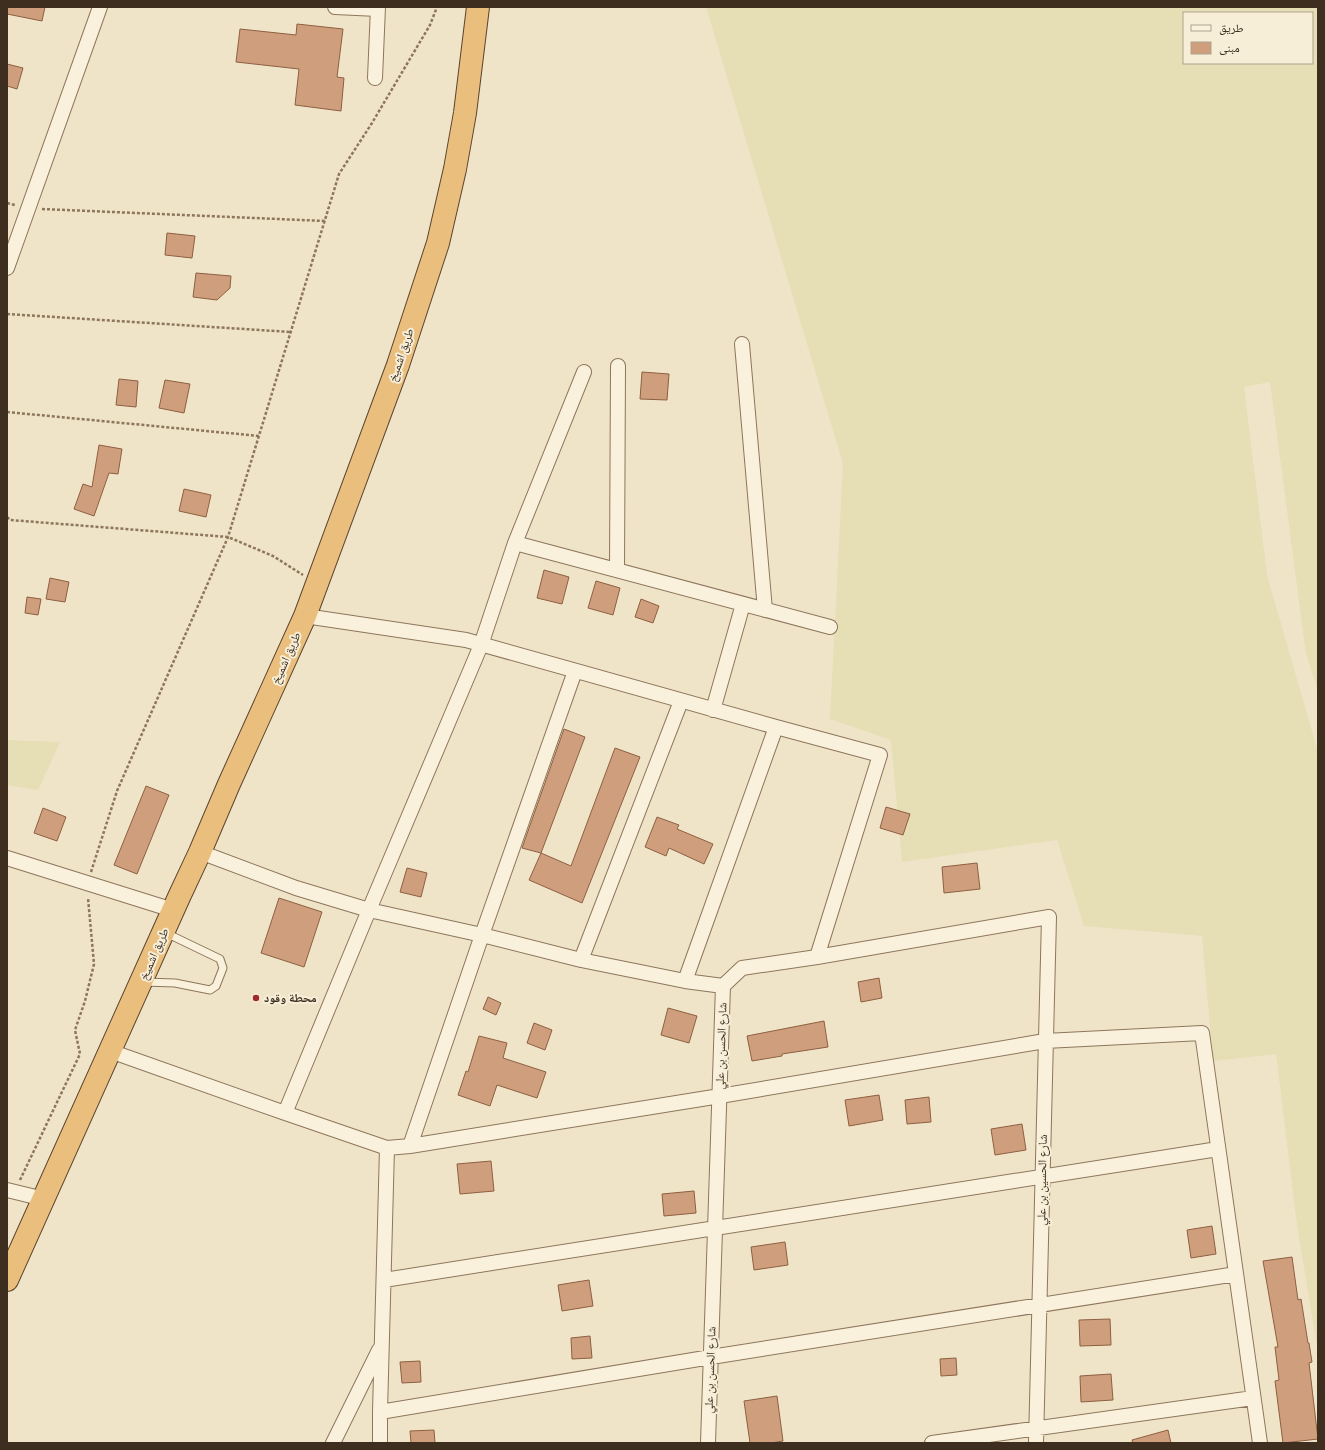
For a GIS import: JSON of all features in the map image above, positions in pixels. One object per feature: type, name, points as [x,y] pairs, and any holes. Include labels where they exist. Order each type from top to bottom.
[{"type":"highway","name":"طريق اشميخ","points":[[7,1280],[200,852],[305,616],[317,584],[398,365],[438,243],[455,169],[465,113],[478,7]]},
{"type":"street","points":[[7,268],[100,7]]},
{"type":"street","points":[[335,7],[378,8],[375,78]]},
{"type":"street","points":[[742,344],[765,610]]},
{"type":"street","points":[[617,570],[618,366]]},
{"type":"street","points":[[285,1113],[481,645],[516,543],[584,372]]},
{"type":"street","points":[[516,543],[830,627]]},
{"type":"street","points":[[713,710],[743,604]]},
{"type":"street","points":[[305,616],[454,637],[776,728],[880,755],[817,957]]},
{"type":"street","points":[[410,1146],[482,935],[575,671]]},
{"type":"street","points":[[581,960],[681,701]]},
{"type":"street","points":[[685,981],[776,728]]},
{"type":"street","points":[[200,852],[296,888],[369,910],[482,935],[581,960],[685,981],[723,986]]},
{"type":"street","points":[[7,858],[173,910]]},
{"type":"street","name":"شارع الحسن بن علي","points":[[708,1443],[723,986],[742,968],[817,957],[1049,917]]},
{"type":"street","name":"شارع الحسين بن علي","points":[[1036,1443],[1049,917]]},
{"type":"street","points":[[110,1052],[387,1148],[410,1146],[720,1096],[1045,1041],[1202,1033],[1260,1443]]},
{"type":"street","points":[[380,1443],[381,1346],[387,1148]]},
{"type":"street","points":[[384,1280],[715,1226],[1218,1149]]},
{"type":"street","points":[[11,1191],[44,1199]]},
{"type":"street","points":[[380,1412],[711,1357],[1236,1274]]},
{"type":"street","points":[[333,1443],[381,1346]]},
{"type":"street","points":[[932,1443],[1253,1398]]},
{"type":"lane","points":[[141,982],[175,983],[206,990],[213,988],[218,983],[222,968],[220,959],[164,931]]},
{"type":"path","points":[[11,1191],[80,1054],[75,1030],[85,1001],[94,964],[87,883],[117,792],[228,537],[339,174],[372,123],[430,25],[437,7]]},
{"type":"path","points":[[28,209],[325,221]]},
{"type":"path","points":[[7,314],[291,332]]},
{"type":"path","points":[[7,412],[259,436]]},
{"type":"path","points":[[7,517],[10,520],[228,537],[273,556],[317,584]]},
{"type":"shaded area","points":[[706,7],[1318,7],[1318,691],[1306,654],[1270,382],[1244,387],[1267,575],[1318,752],[1318,1352],[1297,1225],[1276,1054],[1213,1061],[1202,936],[1084,926],[1057,840],[902,862],[891,740],[830,719],[843,464]]},
{"type":"shaded area","points":[[7,740],[60,742],[38,790],[7,785]]},
{"type":"building","points":[[7,7],[45,7],[42,21],[7,14]]},
{"type":"building","points":[[297,24],[343,29],[337,77],[344,78],[341,111],[295,105],[299,69],[236,62],[240,29],[296,35]]},
{"type":"building","points":[[7,64],[23,68],[17,89],[7,86]]},
{"type":"building","points":[[167,233],[195,236],[192,258],[165,255]]},
{"type":"building","points":[[196,273],[231,276],[230,288],[217,300],[193,297]]},
{"type":"building","points":[[642,372],[669,374],[667,400],[640,399]]},
{"type":"building","points":[[119,379],[138,381],[136,407],[116,405]]},
{"type":"building","points":[[165,380],[190,384],[184,413],[159,408]]},
{"type":"building","points":[[99,445],[122,449],[118,474],[109,473],[94,516],[74,509],[83,484],[92,487]]},
{"type":"building","points":[[184,489],[211,495],[206,517],[179,511]]},
{"type":"building","points":[[544,570],[569,577],[562,604],[537,598]]},
{"type":"building","points":[[50,578],[69,582],[65,602],[46,599]]},
{"type":"building","points":[[596,581],[620,588],[613,615],[588,608]]},
{"type":"building","points":[[27,597],[41,599],[38,615],[25,613]]},
{"type":"building","points":[[641,599],[659,606],[653,623],[635,617]]},
{"type":"building","points":[[564,729],[585,737],[541,853],[522,848]]},
{"type":"building","points":[[615,748],[640,757],[582,903],[529,880],[541,853],[571,866]]},
{"type":"building","points":[[146,786],[169,795],[137,874],[114,865]]},
{"type":"building","points":[[886,807],[910,814],[903,835],[880,828]]},
{"type":"building","points":[[43,808],[66,817],[57,841],[34,833]]},
{"type":"building","points":[[657,817],[679,825],[677,829],[713,844],[704,864],[669,848],[666,856],[645,847]]},
{"type":"building","points":[[977,863],[980,889],[944,893],[942,867]]},
{"type":"building","points":[[407,868],[427,873],[421,897],[400,892]]},
{"type":"building","points":[[279,898],[322,912],[304,967],[261,953]]},
{"type":"building","points":[[879,978],[882,998],[861,1002],[858,982]]},
{"type":"building","points":[[488,997],[501,1003],[496,1015],[483,1009]]},
{"type":"building","points":[[668,1008],[697,1016],[689,1043],[661,1035]]},
{"type":"building","points":[[824,1021],[828,1047],[782,1054],[782,1056],[752,1061],[747,1036]]},
{"type":"building","points":[[534,1023],[552,1030],[545,1050],[527,1043]]},
{"type":"building","points":[[479,1036],[507,1043],[503,1058],[546,1072],[537,1098],[497,1085],[490,1106],[458,1095],[466,1071],[468,1072]]},
{"type":"building","points":[[879,1095],[883,1120],[849,1126],[845,1100]]},
{"type":"building","points":[[929,1097],[931,1122],[907,1124],[905,1100]]},
{"type":"building","points":[[1022,1124],[1026,1150],[995,1155],[991,1129]]},
{"type":"building","points":[[491,1161],[494,1191],[460,1194],[457,1164]]},
{"type":"building","points":[[694,1191],[696,1213],[664,1216],[662,1194]]},
{"type":"building","points":[[1212,1226],[1216,1254],[1191,1258],[1187,1230]]},
{"type":"building","points":[[785,1242],[788,1265],[754,1270],[751,1247]]},
{"type":"building","points":[[1292,1257],[1298,1300],[1301,1299],[1312,1362],[1309,1363],[1318,1439],[1283,1443],[1275,1381],[1279,1380],[1275,1347],[1278,1347],[1263,1261]]},
{"type":"building","points":[[589,1280],[593,1306],[562,1311],[558,1285]]},
{"type":"building","points":[[1110,1319],[1111,1345],[1080,1346],[1079,1320]]},
{"type":"building","points":[[590,1336],[592,1358],[572,1359],[571,1338]]},
{"type":"building","points":[[956,1358],[957,1375],[941,1376],[940,1359]]},
{"type":"building","points":[[420,1361],[421,1382],[402,1383],[400,1362]]},
{"type":"building","points":[[1111,1374],[1113,1400],[1081,1402],[1080,1376]]},
{"type":"building","points":[[777,1396],[783,1441],[771,1443],[750,1443],[744,1401]]},
{"type":"building","points":[[434,1430],[435,1443],[411,1443],[410,1431]]},
{"type":"building","points":[[1168,1430],[1171,1443],[1133,1443],[1132,1440]]},
{"type":"place","name":"محطة وقود","points":[[256,998]]}]
